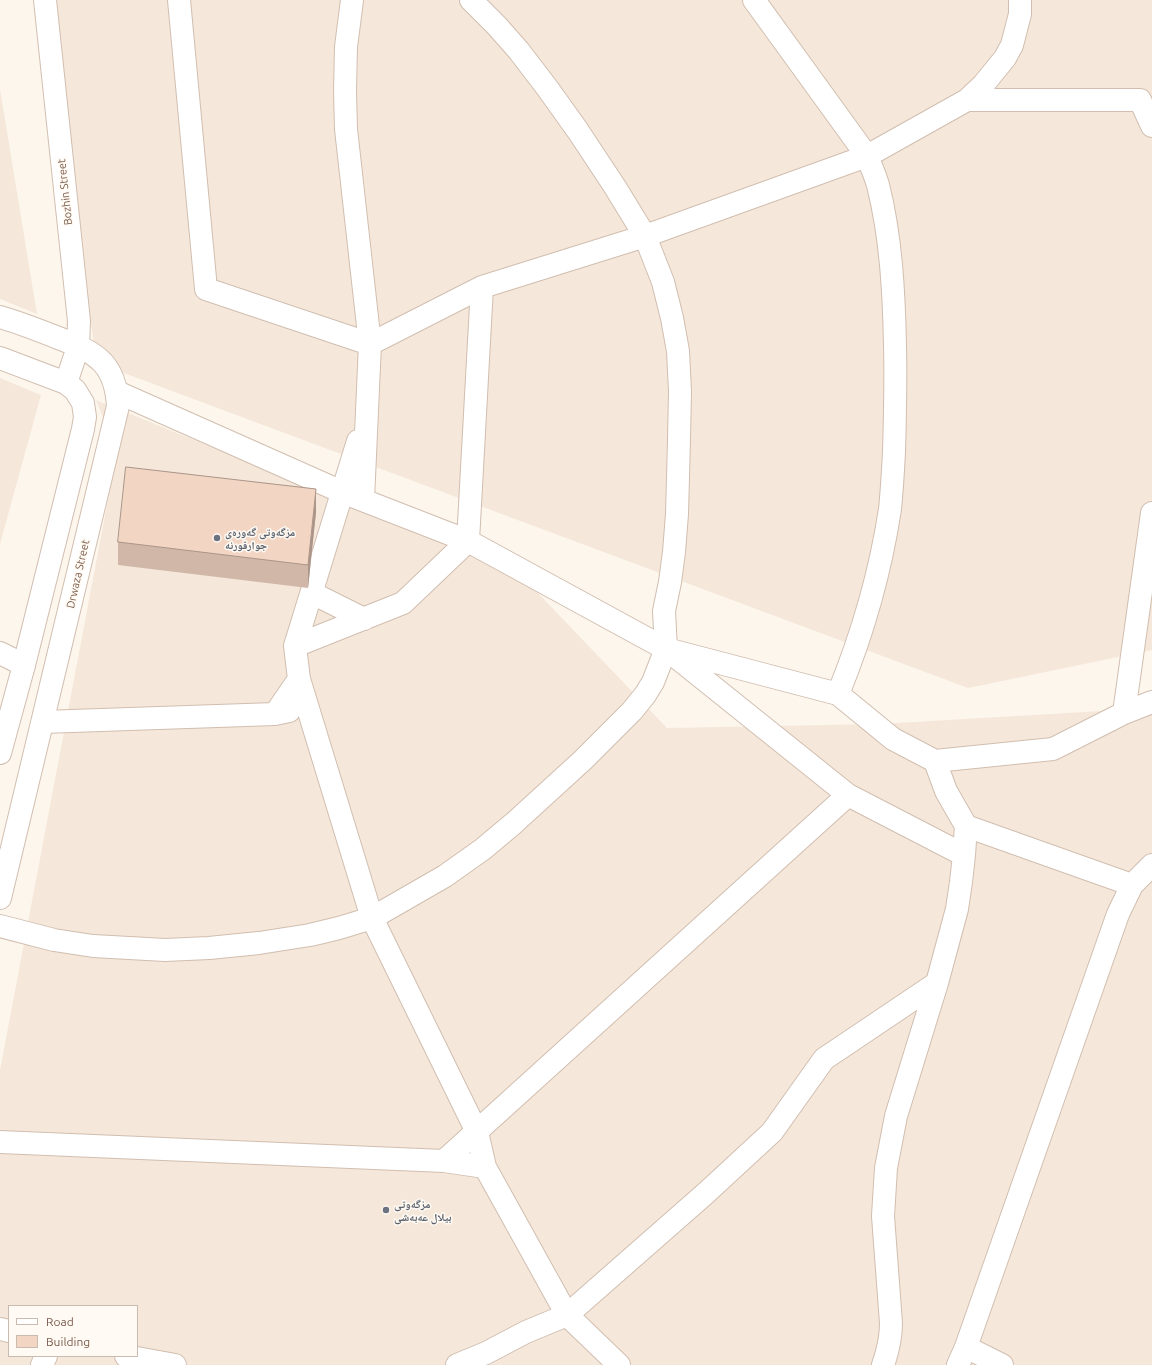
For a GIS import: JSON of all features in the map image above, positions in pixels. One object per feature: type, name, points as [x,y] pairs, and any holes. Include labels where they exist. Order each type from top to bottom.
[{"type":"street","name":"Bozhin Street","points":[[45,0],[79,321],[78,346],[66,382]]},
{"type":"street","points":[[179,0],[206,289],[370,344],[482,287],[645,236],[868,156],[967,100],[982,85],[1005,58],[1012,45],[1020,14],[1020,0]]},
{"type":"street","points":[[352,0],[346,47],[346,129],[370,344],[363,500]]},
{"type":"street","points":[[0,926],[54,940],[85,945],[165,950],[210,948],[260,943],[310,935],[372,918],[445,876],[483,849],[514,823],[577,766],[632,711],[653,682],[666,649],[664,611],[674,552],[677,507],[680,391],[678,351],[663,282],[645,236],[615,186],[548,89],[497,26],[471,0]]},
{"type":"street","points":[[754,0],[868,156],[877,183],[888,238],[892,268],[895,313],[896,369],[893,469],[890,508],[872,598],[861,634],[838,694]]},
{"type":"street","points":[[967,100],[1140,100],[1152,126]]},
{"type":"street","points":[[295,646],[403,603],[468,541],[482,287]]},
{"type":"street","name":"Drwaza Street","points":[[0,317],[26,325],[78,346],[93,354],[104,364],[112,377],[118,392],[118,406],[115,420],[0,898]]},
{"type":"street","points":[[0,358],[66,382],[75,390],[83,403],[85,417],[24,665],[0,754]]},
{"type":"street","points":[[118,392],[342,492],[468,541],[666,649],[848,795],[964,855]]},
{"type":"street","points":[[367,409],[295,646],[299,679],[372,918],[477,1132],[485,1167],[567,1315],[619,1365]]},
{"type":"street","points":[[1124,713],[1152,513]]},
{"type":"street","points":[[312,593],[364,619]]},
{"type":"street","points":[[666,649],[838,694],[892,739],[935,761],[1053,749],[1124,713],[1152,702]]},
{"type":"street","points":[[0,653],[24,665]]},
{"type":"street","points":[[275,714],[299,679]]},
{"type":"street","points":[[43,722],[275,714],[308,708]]},
{"type":"street","points":[[883,1365],[889,1349],[891,1337],[883,1216],[886,1168],[896,1116],[937,983],[957,909],[964,855],[966,826],[946,791],[935,761]]},
{"type":"street","points":[[444,1161],[848,795]]},
{"type":"street","points":[[966,826],[1132,885]]},
{"type":"street","points":[[1002,1365],[962,1356],[1118,914],[1132,885],[1152,865]]},
{"type":"street","points":[[457,1365],[486,1353],[526,1332],[567,1315],[706,1193],[772,1132],[824,1059],[937,983]]},
{"type":"street","points":[[0,1142],[444,1161],[485,1167]]},
{"type":"street","points":[[131,1357],[175,1365]]},
{"type":"shaded area","points":[[41,0],[1152,0],[1152,650],[968,688],[97,363]]},
{"type":"shaded area","points":[[0,89],[37,314],[0,299]]},
{"type":"shaded area","points":[[0,378],[41,395],[0,544]]},
{"type":"shaded area","points":[[96,400],[517,571],[667,728],[880,724],[1152,708],[1152,1365],[0,1365],[0,1070],[117,452]]},
{"type":"building","name":"مزگەوتی گەورەی جوارقورنە","points":[[126,467],[316,489],[308,565],[118,542]]},
{"type":"place","name":"مزگەوتی گەورەی جوارقورنە","points":[[217,538]]},
{"type":"place","name":"مزگەوتی بیلال عەبەشی","points":[[386,1210]]}]
